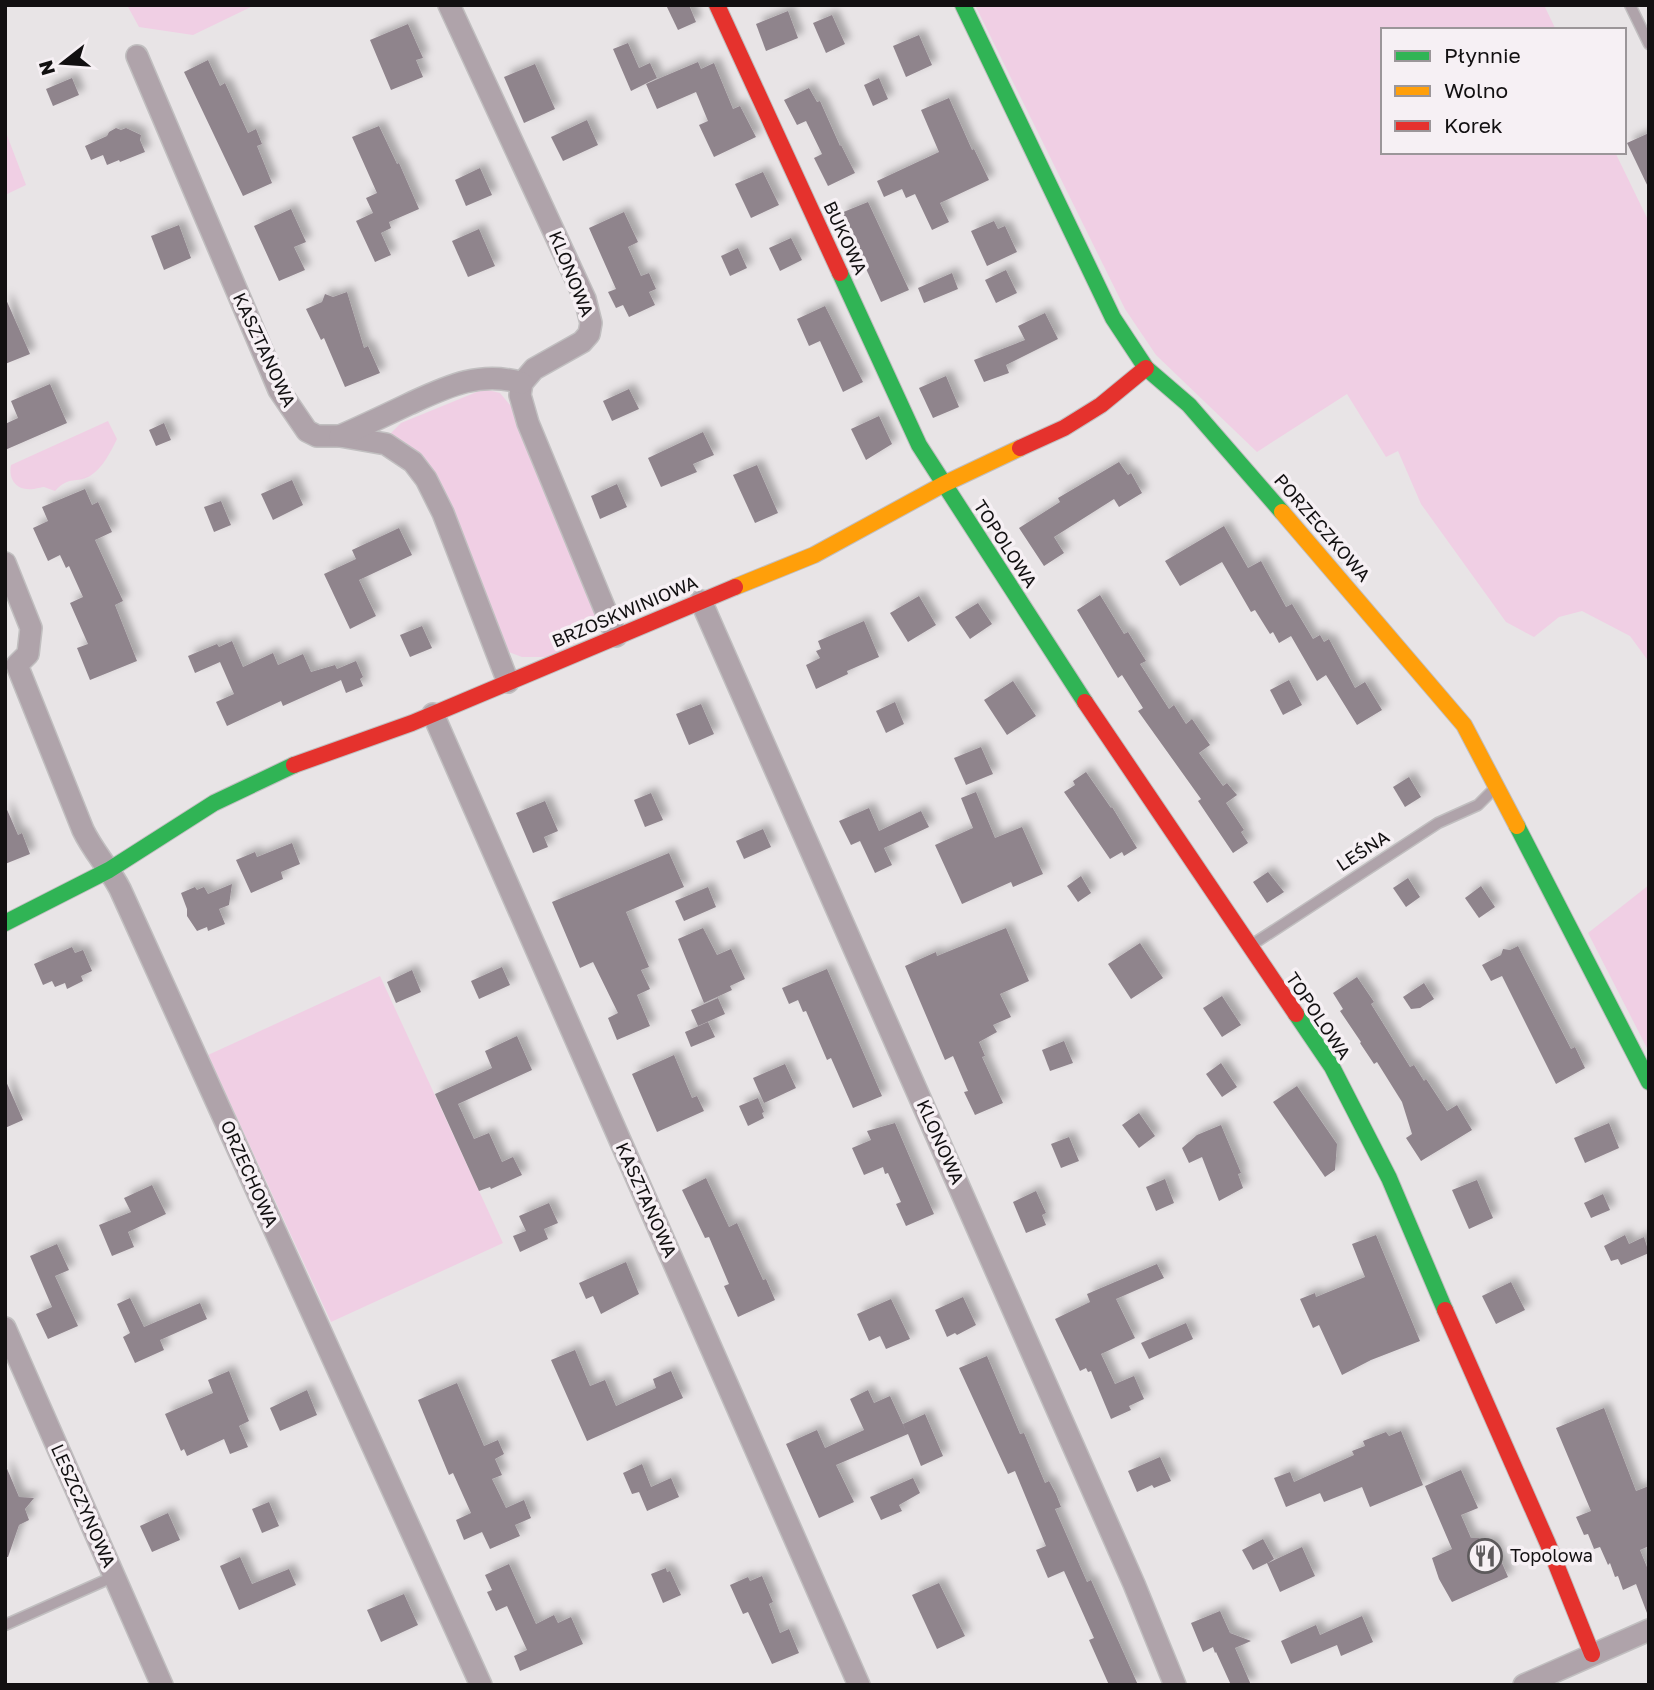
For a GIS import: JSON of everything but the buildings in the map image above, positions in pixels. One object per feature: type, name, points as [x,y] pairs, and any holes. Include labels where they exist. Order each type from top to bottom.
[{"type":"street","name":"KLONOWA","points":[[449,5],[585,299],[591,323],[589,334],[582,342],[534,369],[522,383]]},
{"type":"street","name":"BUKOWA","points":[[717,5],[919,445],[944,484]]},
{"type":"street","name":"PORZECZKOWA","points":[[963,5],[1113,318],[1146,368],[1189,405],[1464,725],[1649,1082]]},
{"type":"street","name":"KASZTANOWA","points":[[137,56],[279,390],[307,431],[317,436],[340,436],[386,444],[412,462],[426,479],[443,513],[508,682]]},
{"type":"street","name":"BRZOSKWINIOWA","points":[[110,870],[214,803],[307,758],[433,714],[814,555],[944,484],[1064,428],[1101,405],[1146,368]]},
{"type":"street","points":[[340,436],[454,383],[506,378],[522,383],[520,395],[528,423],[617,636]]},
{"type":"street","name":"TOPOLOWA","points":[[944,484],[1103,730],[1332,1068],[1389,1178],[1464,1356],[1548,1544],[1592,1654]]},
{"type":"street","name":"ORZECHOWA","points":[[5,563],[31,628],[28,654],[11,667],[90,845],[110,870],[481,1685]]},
{"type":"street","name":"KLONOWA","points":[[701,601],[1134,1584],[1175,1685]]},
{"type":"street","name":"KASZTANOWA","points":[[433,714],[859,1685]]},
{"type":"street","points":[[5,923],[110,870]]},
{"type":"street","name":"LESZCZYNOWA","points":[[5,1328],[162,1685]]},
{"type":"street","points":[[1524,1685],[1649,1630]]},
{"type":"lane","points":[[1630,5],[1649,44]]},
{"type":"lane","name":"LEŚNA","points":[[1248,947],[1438,822],[1478,805],[1497,786]]},
{"type":"lane","points":[[5,1625],[115,1576]]},
{"type":"shaded area","points":[[127,5],[255,5],[193,35],[139,27]]},
{"type":"shaded area","points":[[975,5],[1544,5],[1555,28],[1381,28],[1381,154],[1616,154],[1649,222],[1649,662],[1630,636],[1582,611],[1559,617],[1534,637],[1506,622],[1421,504],[1398,451],[1386,457],[1347,394],[1257,452],[1156,355],[1125,309]]},
{"type":"shaded area","points":[[5,130],[26,185],[5,195]]},
{"type":"shaded area","points":[[484,389],[500,393],[515,411],[603,618],[602,629],[548,657],[522,657],[501,649],[422,462],[405,442],[388,436],[401,423]]},
{"type":"shaded area","points":[[108,421],[117,439],[95,473],[69,481],[55,491],[44,487],[22,488],[12,480],[11,465]]},
{"type":"shaded area","points":[[1649,885],[1649,1052],[1588,933]]},
{"type":"shaded area","points":[[380,976],[503,1243],[331,1322],[208,1055]]},
{"type":"traffic: fast","points":[[963,5],[1113,318],[1146,368],[1189,405],[1282,512]]},
{"type":"traffic: fast","points":[[840,273],[919,445],[1085,702]]},
{"type":"traffic: fast","points":[[5,923],[109,870],[214,803],[294,765]]},
{"type":"traffic: fast","points":[[1517,826],[1649,1082]]},
{"type":"traffic: fast","points":[[1296,1014],[1332,1067],[1389,1178],[1445,1310]]},
{"type":"traffic: slow","points":[[735,587],[814,555],[944,484],[1020,448]]},
{"type":"traffic: slow","points":[[1282,512],[1464,725],[1517,826]]},
{"type":"traffic: jam","points":[[717,5],[840,273]]},
{"type":"traffic: jam","points":[[1020,448],[1064,428],[1101,405],[1146,368]]},
{"type":"traffic: jam","points":[[294,765],[412,723],[735,587]]},
{"type":"traffic: jam","points":[[1085,702],[1296,1014]]},
{"type":"traffic: jam","points":[[1445,1310],[1548,1544],[1592,1654]]},
{"type":"place","name":"Topolowa","points":[[1485,1556]]}]
